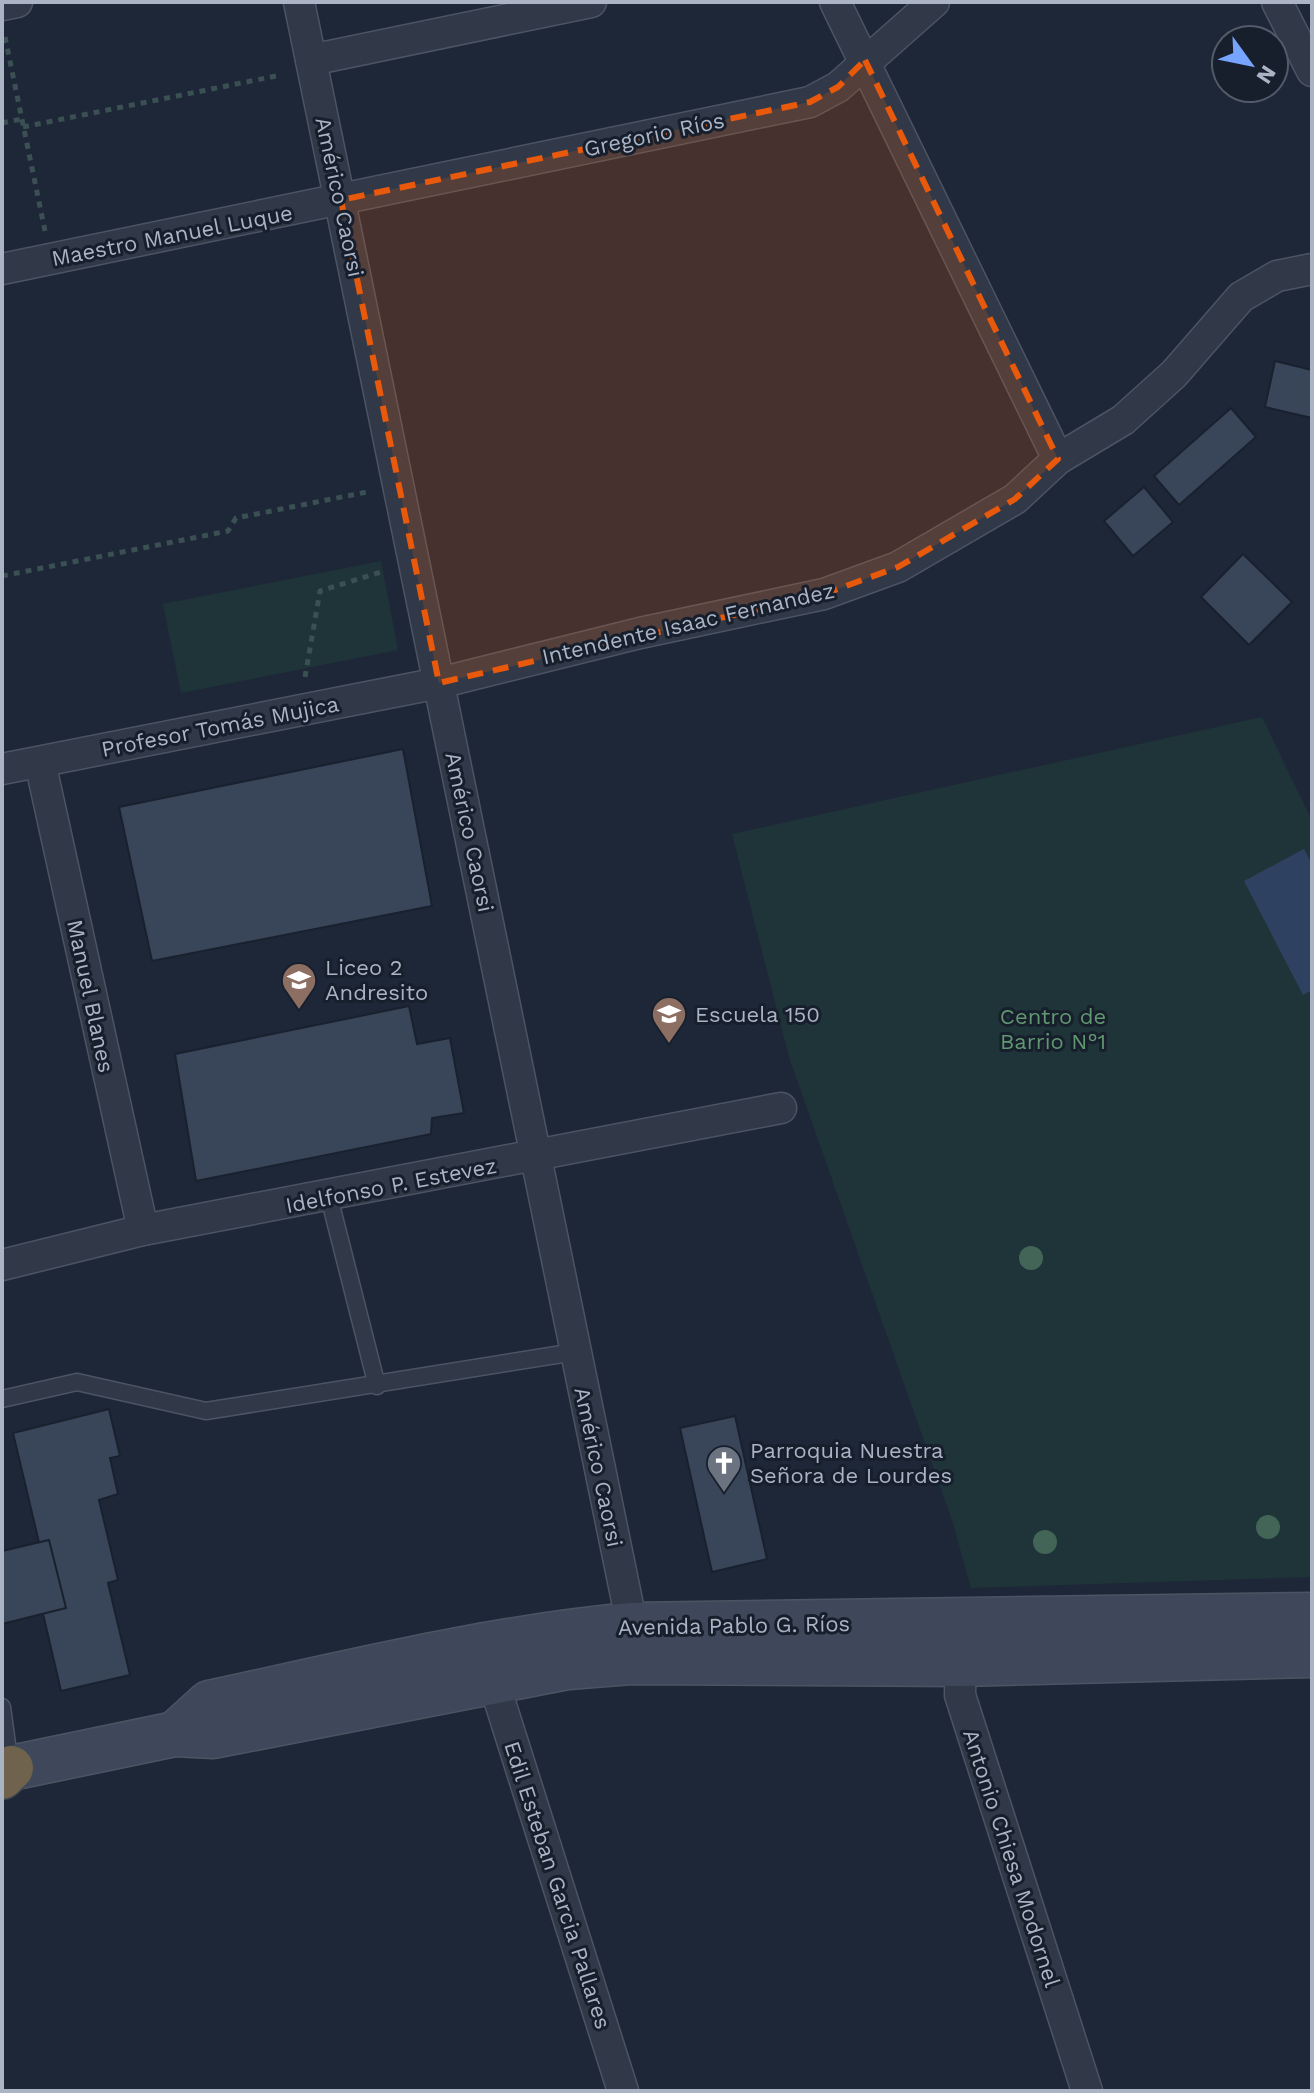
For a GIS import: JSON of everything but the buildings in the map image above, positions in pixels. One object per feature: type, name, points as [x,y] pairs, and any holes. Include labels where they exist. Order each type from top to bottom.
[{"type":"street","points":[[2,5],[17,2]]},
{"type":"street","name":"Américo Caorsi","points":[[299,2],[538,1157],[631,1644]]},
{"type":"street","points":[[312,64],[591,2]]},
{"type":"street","points":[[835,2],[1058,459]]},
{"type":"street","name":"Gregorio Ríos","points":[[341,200],[810,102],[838,87],[865,60],[900,36],[934,2]]},
{"type":"street","points":[[1277,2],[1312,71]]},
{"type":"street","name":"Maestro Manuel Luque","points":[[2,269],[341,200]]},
{"type":"street","name":"Intendente Isaac Fernandez","points":[[439,683],[640,633],[824,594],[909,560],[1015,499],[1058,459],[1123,420],[1174,374],[1241,297],[1277,276],[1312,269]]},
{"type":"street","name":"Profesor Tomás Mujica","points":[[2,769],[439,683]]},
{"type":"street","name":"Manuel Blanes","points":[[40,762],[143,1230]]},
{"type":"street","name":"Idelfonso P. Estevez","points":[[2,1265],[143,1230],[329,1197],[781,1108]]},
{"type":"street","name":"Avenida Pablo G. Ríos","points":[[4,1771],[175,1734],[213,1736],[568,1667],[631,1644],[961,1621],[1312,1615]]},
{"type":"street","name":"Antonio Chiesa Modornel","points":[[961,1621],[960,1695],[1087,2091]]},
{"type":"street","name":"Avenida Pablo G. Ríos","points":[[175,1734],[209,1703],[490,1643],[631,1644],[961,1664],[1312,1655]]},
{"type":"street","name":"Edil Esteban Garcia Pallares","points":[[493,1680],[623,2091]]},
{"type":"lane","points":[[329,1197],[377,1386]]},
{"type":"lane","points":[[2,1399],[77,1382],[206,1411],[575,1352]]},
{"type":"lane","points":[[2,1707],[4,1771]]},
{"type":"path","points":[[2,23],[51,259]]},
{"type":"path","points":[[23,127],[312,64]]},
{"type":"path","points":[[2,123],[22,119]]},
{"type":"path","points":[[2,576],[228,531],[236,518],[399,485]]},
{"type":"path","points":[[299,709],[320,591],[415,561]]},
{"type":"highlighted area","points":[[865,60],[1058,459],[1015,499],[898,567],[824,594],[439,683],[341,200],[810,102],[838,87]]},
{"type":"green space","points":[[381,561],[398,650],[181,693],[163,604]]},
{"type":"green space","name":"Centro de Barrio N°1","points":[[1262,717],[1312,821],[1312,1577],[971,1588],[952,1520],[789,1057],[732,834]]},
{"type":"water","points":[[1304,849],[1312,864],[1312,990],[1303,995],[1244,881]]},
{"type":"place","name":"Liceo 2 Andresito","points":[[299,1011]]},
{"type":"place","name":"Escuela 150","points":[[669,1045]]},
{"type":"place","name":"Parroquia Nuestra Señora de Lourdes","points":[[724,1494]]}]
